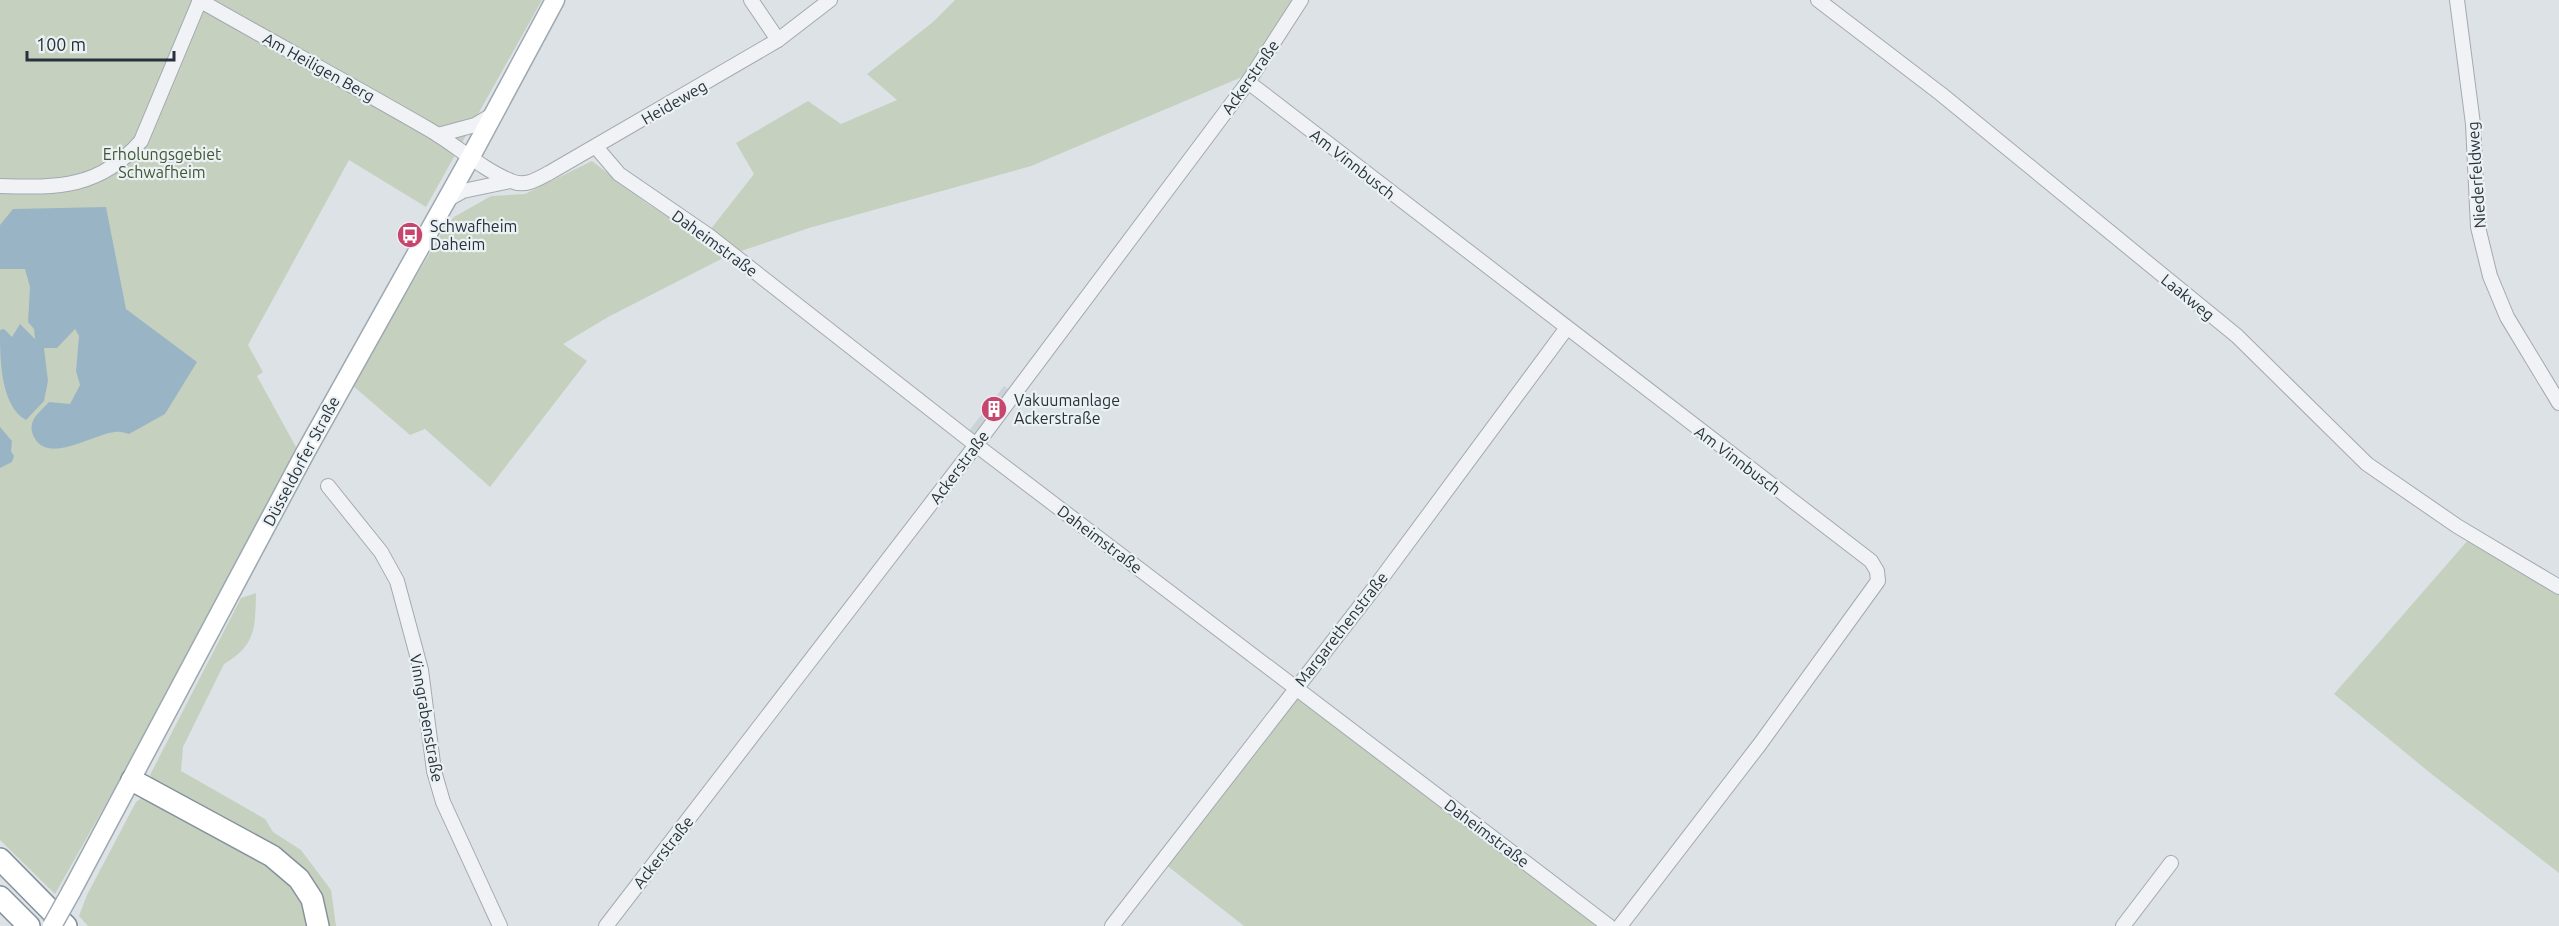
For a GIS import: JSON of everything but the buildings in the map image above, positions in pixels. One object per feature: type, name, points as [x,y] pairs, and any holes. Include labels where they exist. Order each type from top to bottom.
[{"type":"highway","points":[[132,780],[272,856],[299,879],[312,899],[318,926]]},
{"type":"highway","points":[[0,859],[66,926]]},
{"type":"highway","points":[[0,897],[29,926]]},
{"type":"highway","points":[[0,909],[14,926]]},
{"type":"main road","name":"Düsseldorfer Straße","points":[[52,926],[305,453],[470,158],[555,0]]},
{"type":"street","points":[[0,186],[36,187],[92,179],[127,157],[141,141],[200,0]]},
{"type":"street","name":"Am Heiligen Berg","points":[[200,0],[438,135],[470,158]]},
{"type":"street","points":[[751,0],[778,40]]},
{"type":"street","name":"Heideweg","points":[[445,201],[463,191],[510,181],[521,184],[532,182],[778,40],[830,0]]},
{"type":"street","name":"Ackerstraße","points":[[606,926],[976,445],[1248,82],[1301,0]]},
{"type":"street","name":"Laakweg","points":[[1818,0],[1941,94],[2237,336],[2367,464],[2457,526],[2559,587]]},
{"type":"street","name":"Niederfeldweg","points":[[2457,0],[2473,124],[2478,227],[2490,276],[2507,317],[2559,403]]},
{"type":"street","name":"Am Vinnbusch","points":[[1248,82],[1870,561],[1877,571],[1878,581],[1760,744],[1620,926]]},
{"type":"street","points":[[438,135],[475,125],[492,115]]},
{"type":"street","name":"Daheimstraße","points":[[596,147],[619,174],[708,235],[976,445],[1609,926]]},
{"type":"street","points":[[470,158],[510,181]]},
{"type":"street","name":"Margarethenstraße","points":[[1112,926],[1375,587],[1566,329]]},
{"type":"street","name":"Vinngrabenstraße","points":[[327,486],[381,552],[397,581],[421,670],[434,771],[443,802],[500,926]]},
{"type":"street","points":[[2122,926],[2171,863]]},
{"type":"shaded area","points":[[1004,386],[1012,392],[976,439],[968,432]]},
{"type":"green space","name":"Erholungsgebiet Schwafheim","points":[[0,0],[542,0],[426,207],[349,160],[248,345],[263,372],[257,376],[297,449],[125,770],[55,894],[0,840]]},
{"type":"green space","points":[[955,0],[1296,0],[1249,74],[1031,166],[809,228],[727,256],[608,317],[563,344],[587,361],[490,487],[425,429],[410,435],[352,385],[441,234],[454,217],[491,196],[525,194],[592,161],[645,202],[703,239],[754,174],[736,143],[808,101],[841,124],[897,100],[867,74],[933,22]]},
{"type":"green space","points":[[2469,539],[2559,592],[2559,873],[2434,776],[2334,694]]},
{"type":"green space","points":[[256,593],[252,634],[243,650],[224,664],[183,747],[181,771],[265,819],[273,832],[301,850],[331,890],[336,926],[325,926],[320,903],[157,783],[150,775],[241,598]]},
{"type":"green space","points":[[1297,694],[1603,926],[1244,926],[1165,864]]},
{"type":"green space","points":[[143,797],[225,837],[290,880],[304,902],[310,926],[88,926],[79,916],[87,895],[136,802]]},
{"type":"water","points":[[106,207],[126,309],[197,362],[165,414],[129,434],[115,432],[72,446],[49,448],[41,445],[34,437],[33,422],[49,402],[70,404],[80,385],[76,371],[79,336],[75,329],[57,348],[44,348],[48,381],[44,401],[26,420],[17,413],[6,392],[1,367],[0,330],[4,329],[12,337],[20,324],[35,339],[34,329],[28,322],[30,287],[25,269],[0,269],[0,225],[13,209]]},
{"type":"water","points":[[0,427],[12,441],[11,451],[14,456],[12,462],[0,468]]},
{"type":"place","name":"Schwafheim Daheim","points":[[410,235]]},
{"type":"place","name":"Vakuumanlage Ackerstraße","points":[[994,409]]}]
